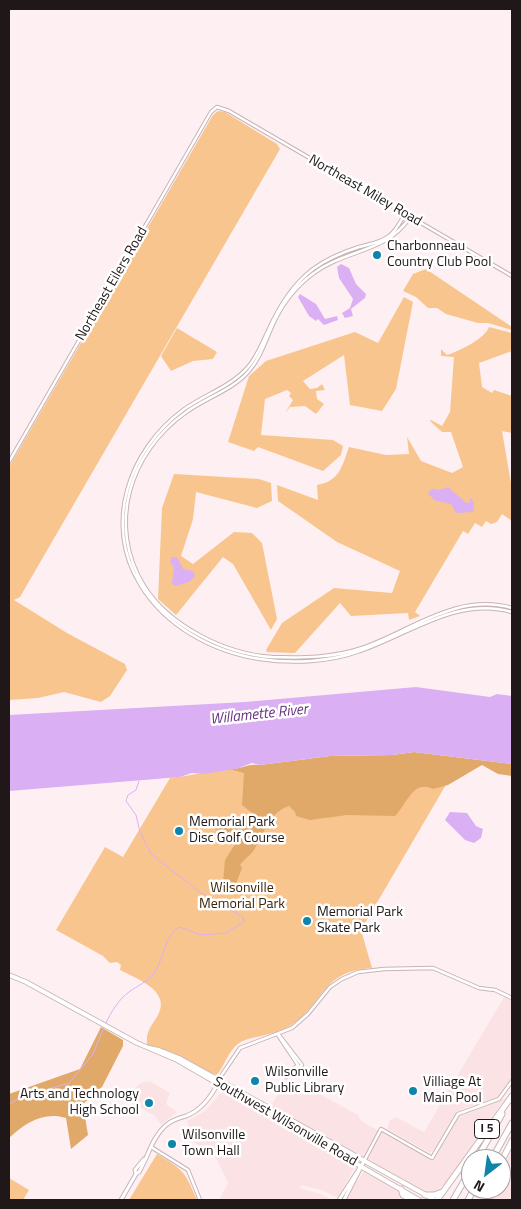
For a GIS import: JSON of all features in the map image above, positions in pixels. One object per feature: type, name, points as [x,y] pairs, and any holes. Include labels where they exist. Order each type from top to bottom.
[{"type":"highway","name":"I 5","points":[[483,1149],[512,1096]]},
{"type":"highway","name":"I 5","points":[[436,1200],[512,1096]]},
{"type":"highway","name":"I 5","points":[[498,1149],[512,1123]]},
{"type":"highway","points":[[453,1200],[461,1187]]},
{"type":"highway","points":[[401,1189],[402,1195],[412,1200]]},
{"type":"highway","points":[[426,1195],[434,1195],[445,1190]]},
{"type":"main road","name":"Southwest Wilsonville Road","points":[[9,975],[26,982],[133,1041],[177,1060],[436,1200]]},
{"type":"main road","name":"Southwest Wilsonville Road","points":[[218,1082],[419,1200]]},
{"type":"main road","points":[[120,1200],[136,1174],[140,1162],[144,1160],[166,1125],[192,1113],[204,1104],[218,1082]]},
{"type":"main road","points":[[344,1200],[364,1160]]},
{"type":"main road","points":[[339,1200],[358,1168],[362,1166]]},
{"type":"street","name":"Northeast Miley Road","points":[[217,107],[229,111],[512,276]]},
{"type":"street","name":"Northeast Eilers Road","points":[[9,462],[211,112],[217,107]]},
{"type":"street","points":[[404,214],[394,231],[387,238],[338,254],[305,276],[282,303],[249,366],[236,378],[182,411],[152,440],[139,460],[126,493],[122,529],[126,554],[132,571],[144,592],[157,608],[177,624],[214,646],[260,659],[309,661],[340,657],[367,649],[412,627],[460,611],[486,607],[512,610]]},
{"type":"street","points":[[410,217],[401,230],[388,240],[339,258],[312,274],[298,287],[283,306],[250,369],[238,382],[183,414],[156,440],[142,460],[128,498],[125,530],[129,553],[146,589],[178,621],[216,642],[261,656],[304,658],[342,653],[368,646],[420,621],[467,606],[493,604],[512,610]]},
{"type":"street","points":[[218,1082],[233,1056],[243,1045],[278,1035],[300,1022],[333,984],[346,976],[364,971],[409,967],[433,968],[479,988],[497,991],[512,998]]},
{"type":"street","points":[[278,1035],[302,1065],[286,1077],[298,1065],[278,1035]]},
{"type":"street","points":[[364,1160],[382,1129],[432,1158],[457,1115],[464,1110],[498,1100],[512,1081]]},
{"type":"street","points":[[151,1147],[188,1170],[200,1200]]},
{"type":"shaded area","points":[[414,752],[512,764],[512,776],[498,774],[482,765],[448,785],[433,789],[420,787],[411,794],[395,816],[347,815],[310,820],[296,816],[289,806],[276,813],[254,850],[240,865],[242,868],[235,886],[227,883],[225,891],[222,893],[225,860],[241,835],[237,830],[224,833],[213,828],[214,825],[239,821],[252,825],[256,824],[256,816],[242,805],[244,773],[229,769],[330,756],[392,755]]},
{"type":"shaded area","points":[[504,997],[512,1001],[512,1078],[502,1095],[493,1101],[467,1107],[457,1112],[434,1150],[430,1153],[387,1129],[390,1120],[396,1117],[424,1132]]},
{"type":"shaded area","points":[[101,1027],[123,1040],[123,1046],[102,1087],[83,1104],[88,1135],[71,1149],[66,1118],[50,1116],[28,1123],[9,1138],[9,1094],[80,1069]]},
{"type":"shaded area","points":[[287,1079],[300,1089],[307,1087],[358,1115],[361,1121],[433,1161],[456,1118],[462,1113],[505,1098],[469,1149],[461,1149],[461,1161],[445,1184],[437,1190],[428,1193],[273,1108],[272,1104]]},
{"type":"shaded area","name":"Arts and Technology High School","points":[[150,1081],[170,1093],[166,1104],[177,1112],[161,1125],[155,1116],[125,1099],[140,1083]]},
{"type":"shaded area","points":[[222,1091],[323,1145],[356,1165],[339,1196],[336,1197],[324,1191],[301,1185],[300,1188],[321,1194],[332,1200],[219,1200],[228,1183],[216,1158],[190,1139],[187,1121],[205,1111]]},
{"type":"shaded area","points":[[512,1149],[512,1200],[491,1200],[511,1199]]},
{"type":"shaded area","points":[[364,1171],[391,1186],[410,1200],[345,1200]]},
{"type":"green space","points":[[218,111],[225,112],[277,144],[280,149],[20,597],[14,600],[67,633],[125,664],[127,670],[110,696],[101,702],[64,692],[38,698],[9,700],[9,467],[213,115]]},
{"type":"green space","points":[[426,269],[512,327],[512,330],[446,314],[437,308],[428,308],[416,297],[403,291],[413,274]]},
{"type":"green space","points":[[404,297],[413,302],[396,389],[382,411],[350,405],[344,355],[303,381],[310,389],[317,388],[322,384],[325,390],[316,391],[317,399],[324,404],[316,414],[305,406],[290,407],[285,413],[293,400],[289,396],[291,393],[287,390],[265,399],[261,435],[333,440],[343,446],[341,455],[323,471],[258,447],[254,451],[228,442],[249,376],[266,361],[355,332],[378,343]]},
{"type":"green space","points":[[489,327],[512,333],[512,351],[479,363],[482,387],[492,393],[494,390],[512,396],[512,433],[502,431],[512,489],[512,521],[502,514],[497,522],[491,524],[486,521],[482,527],[475,523],[468,534],[463,531],[415,612],[420,616],[409,620],[408,613],[351,616],[340,603],[295,653],[267,652],[266,650],[282,623],[334,588],[392,593],[400,571],[337,542],[278,501],[277,485],[318,500],[317,485],[331,480],[339,472],[349,447],[386,455],[409,454],[407,437],[421,461],[452,473],[463,467],[451,432],[442,432],[430,421],[442,426],[450,412],[454,357],[441,356],[441,349],[447,355],[457,351],[477,340]]},
{"type":"green space","points":[[177,328],[217,352],[213,359],[193,361],[171,371],[161,356]]},
{"type":"green space","points":[[174,474],[259,479],[271,483],[272,501],[257,508],[196,492],[193,519],[181,556],[193,564],[234,532],[252,533],[262,543],[277,619],[271,630],[233,564],[223,557],[176,615],[158,599],[162,508]]},
{"type":"green space","name":"Wilsonville Memorial Park","points":[[461,759],[361,930],[372,968],[355,970],[342,975],[290,1026],[277,1032],[239,1043],[232,1050],[217,1075],[171,1052],[147,1045],[150,1027],[161,1008],[157,993],[143,982],[120,970],[121,965],[117,962],[110,963],[103,956],[56,930],[105,847],[123,857],[170,778],[229,769]]},
{"type":"green space","points":[[157,1154],[183,1172],[197,1200],[129,1200]]},
{"type":"green space","points":[[9,1178],[29,1190],[23,1200],[9,1200]]},
{"type":"water","points":[[341,264],[349,268],[356,284],[366,294],[365,298],[351,309],[353,316],[345,318],[342,313],[350,308],[353,299],[339,278],[337,267]]},
{"type":"water","points":[[300,294],[316,304],[325,319],[337,316],[338,320],[324,325],[318,319],[316,321],[309,316],[298,297]]},
{"type":"water","points":[[448,487],[466,503],[471,502],[469,499],[471,498],[474,503],[473,512],[456,513],[451,504],[434,500],[428,493],[432,489],[440,490]]},
{"type":"water","points":[[172,557],[177,557],[183,569],[193,571],[195,576],[189,582],[176,586],[172,584],[174,568],[170,561]]},
{"type":"water","name":"Willamette River","points":[[416,687],[490,697],[497,694],[512,696],[512,764],[414,752],[392,755],[330,756],[260,765],[252,763],[236,769],[202,774],[192,773],[180,777],[9,791],[9,715],[245,702]]},
{"type":"water","points":[[450,812],[467,813],[476,826],[483,829],[481,838],[474,843],[465,840],[445,820]]},
{"type":"waterway","points":[[106,1023],[122,998],[154,973],[167,941],[175,930],[180,927],[200,935],[226,933],[244,922],[243,917],[200,892],[151,854],[140,832],[136,815],[126,801],[128,795],[136,790],[139,781]]},
{"type":"waterway","points":[[9,1104],[22,1097],[69,1083],[93,1054],[104,1027]]},
{"type":"place","name":"Charbonneau Country Club Pool","points":[[377,255]]},
{"type":"place","name":"Memorial Park Disc Golf Course","points":[[179,831]]},
{"type":"place","name":"Memorial Park Skate Park","points":[[307,921]]},
{"type":"place","name":"Wilsonville Public Library","points":[[255,1081]]},
{"type":"place","name":"Villiage At Main Pool","points":[[413,1091]]},
{"type":"place","name":"Arts and Technology High School","points":[[149,1103]]},
{"type":"place","name":"Wilsonville Town Hall","points":[[172,1144]]}]
